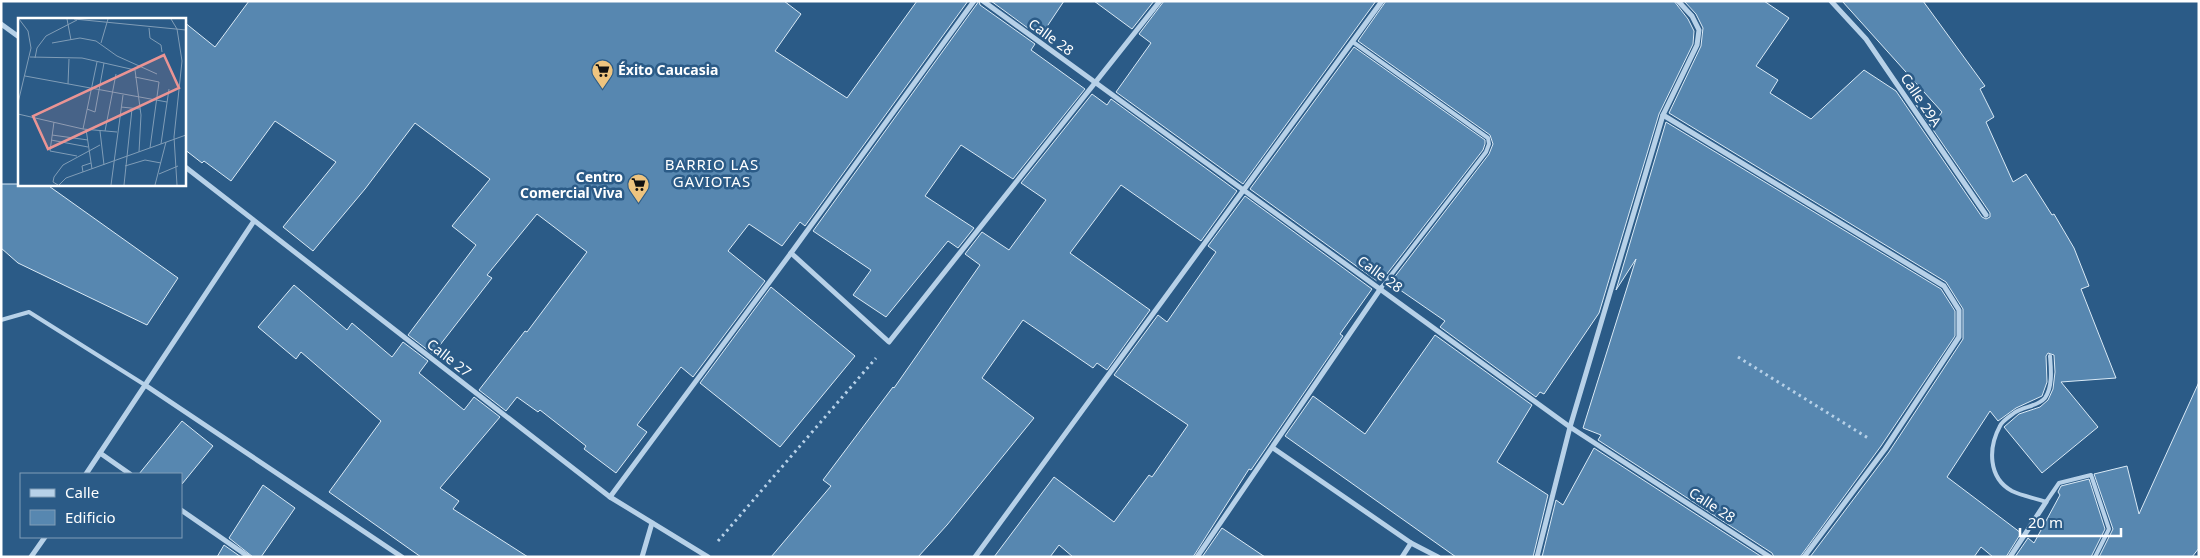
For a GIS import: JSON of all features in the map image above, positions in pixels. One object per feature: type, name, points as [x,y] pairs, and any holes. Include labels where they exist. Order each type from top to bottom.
[{"type":"street","points":[[610,497],[791,253],[974,1]]},
{"type":"street","name":"Calle 28","points":[[983,1],[1570,427],[1770,557]]},
{"type":"street","points":[[791,253],[889,342],[1160,1]]},
{"type":"street","points":[[975,557],[1382,1]]},
{"type":"street","points":[[1538,557],[1570,427],[1663,114],[1697,45],[1698,30],[1692,16],[1678,1]]},
{"type":"street","name":"Calle 29A","points":[[1831,1],[1866,39],[1986,216]]},
{"type":"street","points":[[1,24],[18,36]]},
{"type":"street","points":[[1663,114],[1944,286],[1959,310],[1959,336],[1885,449],[1804,557]]},
{"type":"street","name":"Calle 27","points":[[185,167],[610,497],[707,556]]},
{"type":"street","points":[[87,473],[254,222]]},
{"type":"street","points":[[1197,557],[1381,288]]},
{"type":"street","points":[[145,385],[402,557]]},
{"type":"street","points":[[1272,448],[1411,543],[1438,557]]},
{"type":"street","points":[[100,453],[129,473]]},
{"type":"street","points":[[2010,557],[2046,502]]},
{"type":"street","points":[[182,511],[249,557]]},
{"type":"street","points":[[642,557],[652,523]]},
{"type":"street","points":[[32,557],[44,538]]},
{"type":"street","points":[[1402,557],[1411,543]]},
{"type":"lane","points":[[1352,42],[1488,138],[1489,144],[1486,152],[1381,288]]},
{"type":"lane","points":[[1,320],[29,312],[145,385]]},
{"type":"lane","points":[[2050,356],[2052,377],[2045,398],[2016,411],[2000,425],[1992,446],[1992,467],[2003,483],[2012,491],[2046,502],[2059,483],[2091,475],[2109,529],[2095,557]]},
{"type":"path","points":[[707,556],[889,342]]},
{"type":"path","points":[[1738,357],[1885,449]]},
{"type":"building","points":[[249,1],[784,1],[801,14],[775,51],[847,98],[917,1],[968,1],[805,226],[800,222],[782,246],[749,224],[728,251],[765,281],[693,377],[681,367],[637,425],[647,432],[616,473],[584,449],[586,446],[540,410],[538,412],[517,397],[506,411],[479,390],[525,331],[527,332],[587,252],[537,214],[487,275],[492,278],[433,354],[408,335],[476,245],[452,226],[490,179],[415,123],[365,189],[313,251],[283,227],[336,162],[275,121],[231,181],[185,150],[185,23],[215,47]]},
{"type":"building","points":[[979,1],[980,5],[1035,44],[1031,50],[1085,89],[1013,179],[961,145],[925,196],[974,228],[958,248],[948,241],[886,317],[853,295],[871,270],[813,231]]},
{"type":"building","points":[[991,1],[1064,1],[1040,37]]},
{"type":"building","points":[[1094,1],[1154,1],[1132,29]]},
{"type":"building","points":[[1164,1],[1376,1],[1243,184],[1116,92],[1151,43],[1139,34]]},
{"type":"building","points":[[1386,1],[1674,1],[1688,19],[1694,31],[1693,44],[1659,114],[1599,313],[1544,394],[1540,392],[1536,397],[1440,327],[1445,321],[1390,283],[1489,154],[1493,144],[1490,135],[1358,41]]},
{"type":"building","points":[[1684,1],[1764,1],[1789,18],[1756,66],[1778,80],[1770,93],[1811,119],[1864,70],[1896,91],[1982,217],[1986,219],[1990,217],[1990,213],[1916,105],[1937,119],[1942,112],[1842,1],[1923,1],[1985,86],[1980,89],[1994,117],[1986,122],[2013,182],[2026,174],[2052,215],[2054,214],[2074,248],[2089,286],[2081,289],[2116,378],[2061,382],[2098,427],[2042,473],[2004,427],[2019,414],[2040,407],[2048,400],[2053,389],[2055,372],[2054,355],[2048,353],[2046,356],[2047,382],[2042,396],[2016,408],[1998,421],[1990,411],[1947,477],[2021,533],[2006,557],[1993,557],[1981,547],[1974,557],[1810,557],[1889,452],[1963,339],[1963,309],[1946,282],[1669,113],[1701,46],[1703,28],[1696,14]]},
{"type":"building","points":[[1354,47],[1485,140],[1483,150],[1383,279],[1380,277],[1377,281],[1250,189]]},
{"type":"building","points":[[1092,94],[1107,105],[1111,99],[1237,191],[1201,241],[1121,185],[1070,253],[1150,310],[1107,370],[1097,363],[1093,368],[1023,320],[982,378],[1034,418],[947,525],[918,557],[771,557],[831,486],[823,480],[894,388],[980,265],[965,254],[982,232],[1009,250],[1046,200],[1021,183]]},
{"type":"building","points":[[1666,122],[1941,289],[1955,311],[1955,336],[1881,446],[1800,557],[1774,557],[1772,553],[1598,440],[1601,435],[1583,428],[1636,259],[1616,290]]},
{"type":"building","points":[[1,184],[47,185],[178,278],[147,325],[18,263],[1,248]]},
{"type":"building","points":[[1245,196],[1372,289],[1340,334],[1343,336],[1251,470],[1249,469],[1193,557],[1073,557],[1059,545],[1050,557],[994,557],[1054,477],[1114,522],[1149,475],[1152,477],[1188,425],[1114,375],[1158,315],[1167,322],[1216,252],[1208,246]]},
{"type":"building","points":[[294,285],[347,330],[352,323],[392,357],[403,342],[428,361],[419,373],[464,410],[474,397],[500,417],[440,488],[459,501],[453,509],[528,557],[421,557],[329,492],[381,421],[301,352],[296,359],[258,327]]},
{"type":"building","points":[[771,287],[855,356],[780,447],[700,383]]},
{"type":"building","points":[[1435,335],[1532,405],[1497,462],[1548,495],[1533,557],[1456,557],[1285,436],[1313,396],[1365,434]]},
{"type":"building","points":[[2199,382],[2199,548],[2192,557],[2099,557],[2113,529],[2094,474],[2127,466],[2139,514]]},
{"type":"building","points":[[182,421],[213,446],[182,484],[182,473],[140,473]]},
{"type":"building","points":[[1594,448],[1762,557],[1542,557],[1556,500],[1563,505]]},
{"type":"building","points":[[2089,479],[2105,529],[2091,557],[2015,557],[2028,538],[2034,543],[2060,495],[2058,492],[2061,486]]},
{"type":"building","points":[[263,485],[295,508],[261,557],[253,557],[229,538]]},
{"type":"building","points":[[1222,528],[1265,557],[1202,557]]},
{"type":"building","points":[[224,545],[241,557],[217,557]]},
{"type":"place","name":"Éxito Caucasia","points":[[602,89]]},
{"type":"place","name":"Centro Comercial Viva","points":[[639,204]]},
{"type":"district","name":"BARRIO LAS GAVIOTAS","points":[[712,174]]}]
